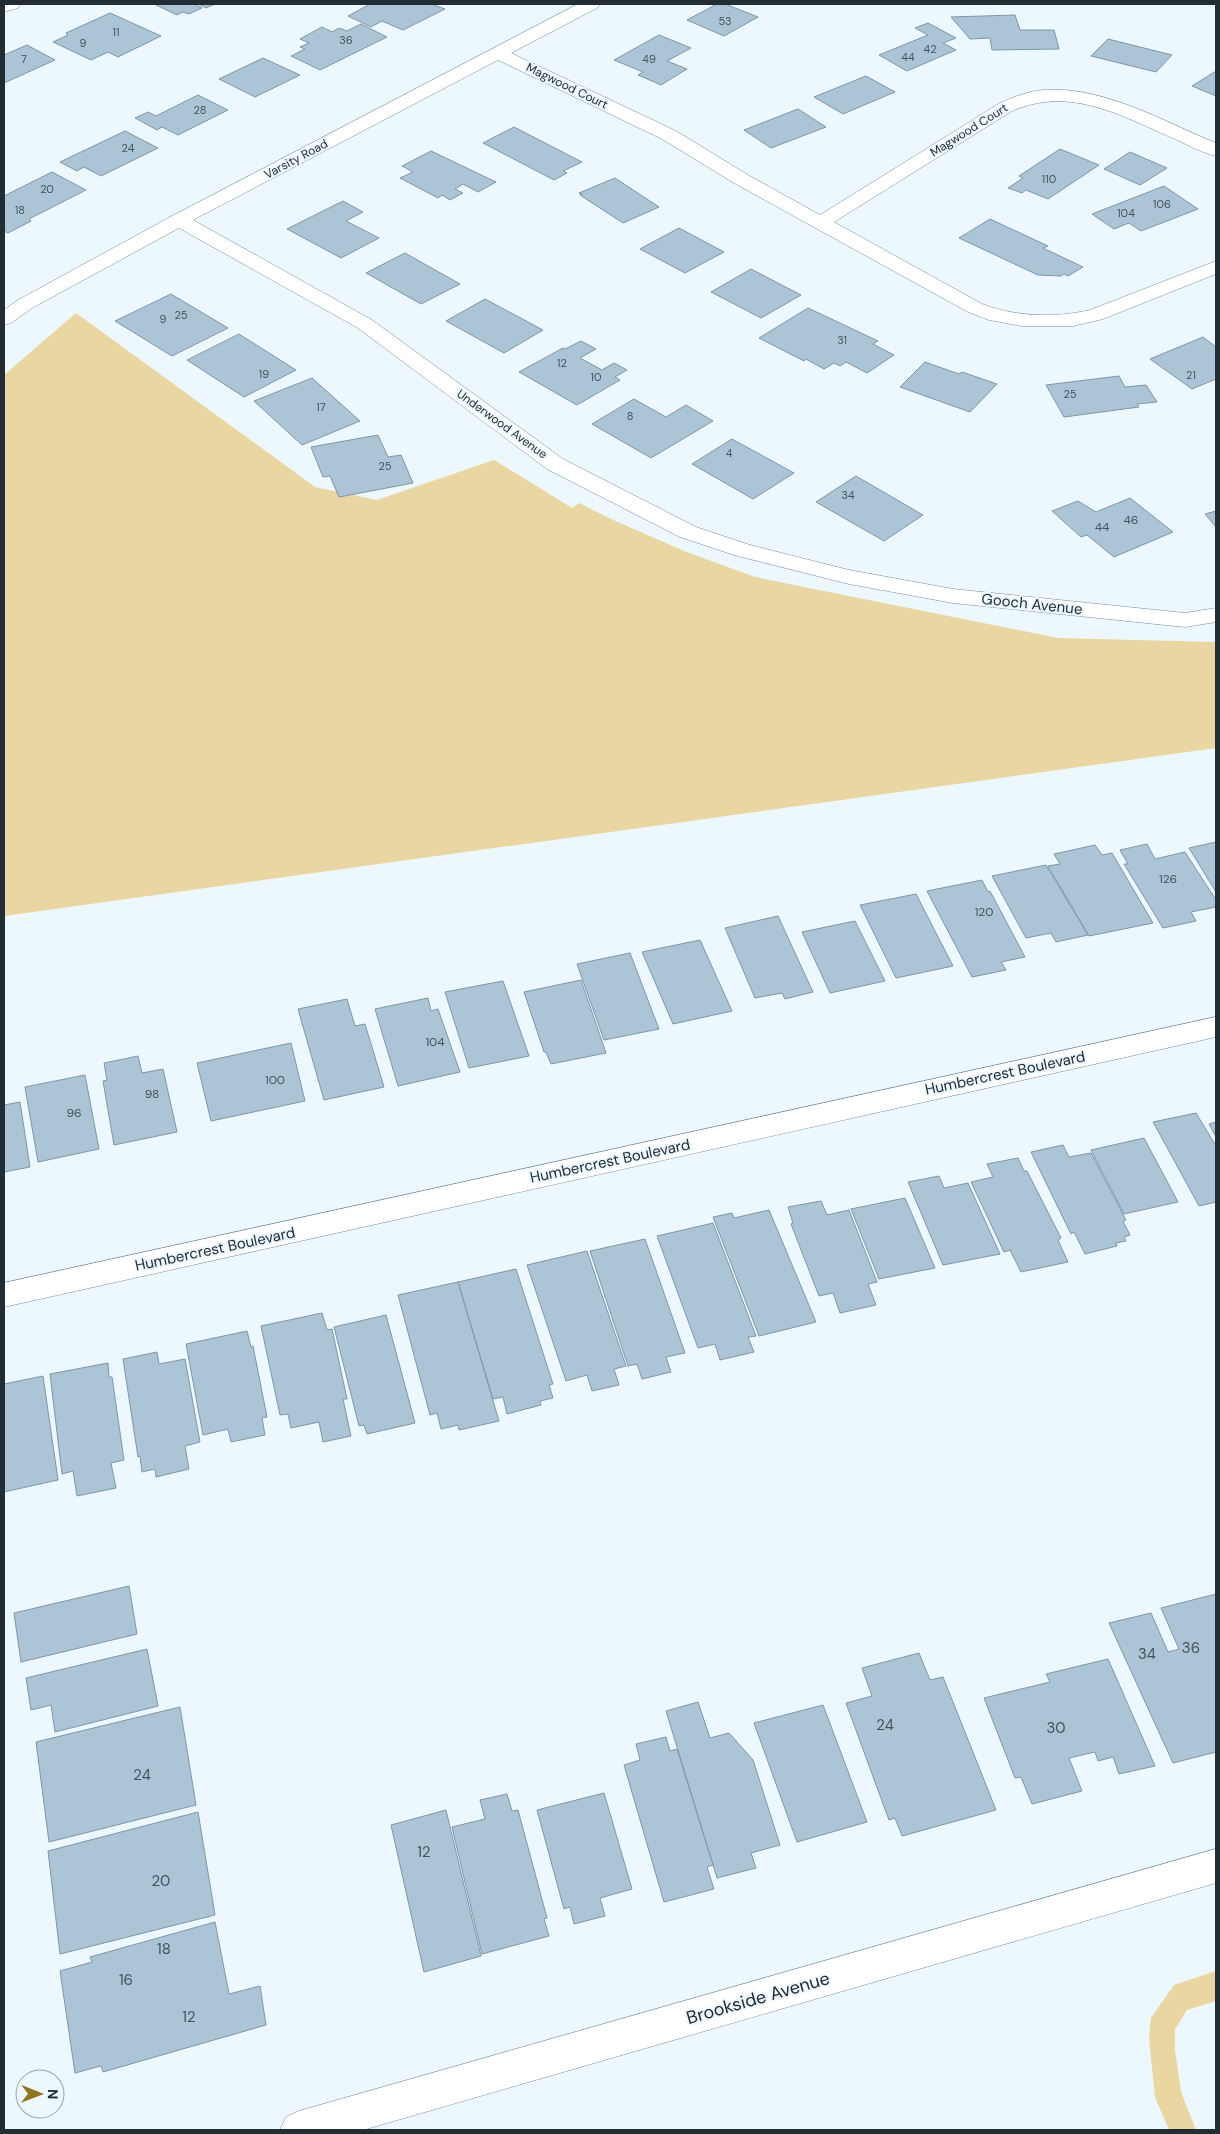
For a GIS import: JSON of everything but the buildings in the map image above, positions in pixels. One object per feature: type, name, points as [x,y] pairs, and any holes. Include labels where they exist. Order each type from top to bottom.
[{"type":"street","points":[[4,7],[12,4]]},
{"type":"street","name":"Varsity Road","points":[[4,318],[25,304],[179,220],[591,4]]},
{"type":"street","name":"Magwood Court","points":[[498,53],[669,135],[741,179],[820,223],[975,308],[996,316],[1022,320],[1060,321],[1091,316],[1216,266]]},
{"type":"street","name":"Magwood Court","points":[[820,223],[1006,107],[1028,98],[1047,95],[1068,95],[1097,100],[1216,150]]},
{"type":"street","name":"Underwood Avenue","points":[[179,220],[365,324],[555,464],[688,532],[742,550],[849,577]]},
{"type":"street","name":"Gooch Avenue","points":[[849,577],[953,596],[1185,620],[1216,615]]},
{"type":"street","name":"Humbercrest Boulevard","points":[[4,1295],[1216,1027]]},
{"type":"street","name":"Brookside Avenue","points":[[299,2130],[1216,1866]]},
{"type":"shaded area","points":[[76,313],[315,487],[377,500],[494,460],[572,508],[579,503],[684,551],[755,577],[1058,638],[1216,642],[1216,748],[4,916],[4,375]]},
{"type":"shaded area","points":[[1216,1971],[1216,2001],[1187,2010],[1175,2029],[1175,2050],[1181,2092],[1196,2130],[1169,2130],[1155,2097],[1149,2038],[1151,2018],[1174,1985]]}]
